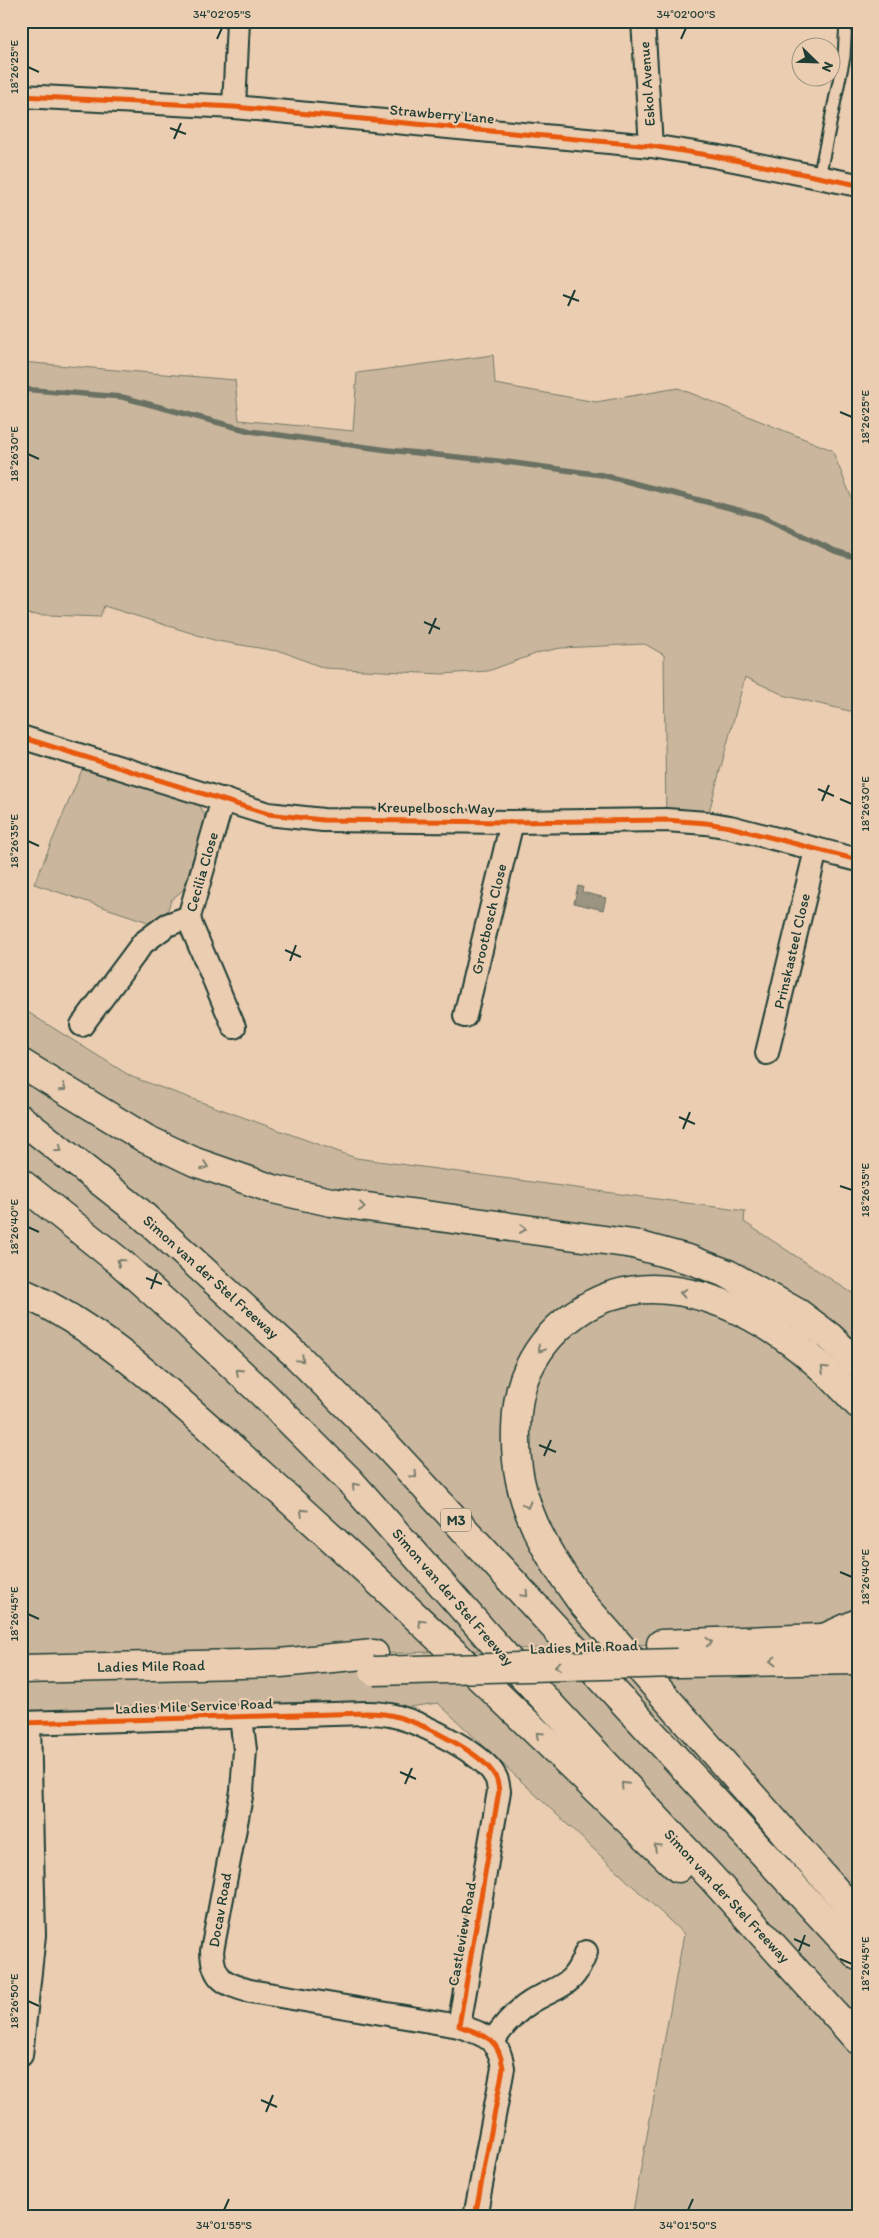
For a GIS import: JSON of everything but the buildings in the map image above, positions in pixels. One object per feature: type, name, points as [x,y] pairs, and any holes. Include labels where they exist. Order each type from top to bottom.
[{"type":"main road","points":[[21,1063],[146,1139],[195,1162],[273,1189],[331,1202],[633,1244],[691,1260],[728,1274],[798,1313],[830,1337],[858,1364]]},
{"type":"main road","name":"Simon van der Stel Freeway","points":[[21,1119],[138,1211],[213,1278],[315,1374],[395,1454],[858,1956]]},
{"type":"main road","name":"Simon van der Stel Freeway","points":[[21,1183],[121,1263],[262,1393],[350,1480],[514,1666],[711,1877],[851,2033]]},
{"type":"main road","points":[[858,1404],[822,1366],[787,1340],[752,1318],[718,1302],[684,1292],[651,1289],[618,1294],[589,1305],[561,1323],[540,1348],[524,1380],[517,1415],[516,1452],[520,1481],[528,1510],[543,1543],[583,1604],[858,1916]]},
{"type":"main road","points":[[21,1292],[72,1320],[148,1376],[300,1509],[851,2033]]},
{"type":"main road","points":[[824,1638],[858,1623]]},
{"type":"main road","name":"Ladies Mile Road","points":[[669,1654],[824,1638],[858,1637]]},
{"type":"main road","name":"Ladies Mile Road","points":[[21,1669],[669,1654],[858,1660]]},
{"type":"street","points":[[234,107],[238,21]]},
{"type":"street","name":"Eskol Avenue","points":[[643,21],[651,146]]},
{"type":"street","name":"Strawberry Lane","points":[[21,96],[234,107],[651,146],[858,185]]},
{"type":"street","name":"Kreupelbosch Way","points":[[21,737],[268,814],[296,818],[512,822],[666,820],[706,823],[730,826],[858,860]]},
{"type":"street","name":"Cecilia Close","points":[[223,799],[189,917],[234,1027]]},
{"type":"street","name":"Grootbosch Close","points":[[466,1016],[512,822]]},
{"type":"street","name":"Prinskasteel Close","points":[[767,1053],[816,850]]},
{"type":"street","points":[[82,1025],[143,943],[167,925],[189,917]]},
{"type":"street","name":"Ladies Mile Service Road","points":[[25,1723],[367,1712]]},
{"type":"street","name":"Castleview Road","points":[[367,1712],[399,1717],[468,1750],[485,1763],[496,1777],[499,1791],[459,2026]]},
{"type":"street","name":"Docav Road","points":[[242,1716],[245,1768],[212,1950],[212,1965],[218,1976],[226,1983],[250,1991],[459,2026]]},
{"type":"street","points":[[21,2055],[23,2016],[34,1935],[25,1723]]},
{"type":"street","points":[[493,2041],[504,2025],[530,2002],[572,1980],[580,1969],[586,1952]]},
{"type":"street","points":[[459,2026],[480,2033],[493,2041],[501,2053],[503,2068],[475,2217]]},
{"type":"lane","points":[[819,177],[844,57],[846,21]]},
{"type":"shaded area","points":[[493,355],[495,384],[596,402],[678,388],[832,450],[858,513],[858,713],[786,696],[745,677],[706,823],[666,820],[664,655],[645,644],[561,648],[541,652],[488,671],[442,674],[324,668],[283,652],[217,641],[104,606],[100,617],[21,614],[21,362],[235,380],[239,420],[353,431],[357,373]]},
{"type":"shaded area","points":[[84,765],[197,801],[204,814],[205,821],[183,890],[171,900],[165,918],[152,928],[148,922],[34,884]]},
{"type":"shaded area","points":[[578,886],[583,887],[582,892],[606,898],[603,910],[574,903]]},
{"type":"shaded area","points":[[21,1008],[132,1077],[356,1158],[745,1211],[744,1222],[858,1297],[858,1637],[374,1654],[284,1663],[374,1671],[858,1660],[858,2217],[632,2217],[684,1934],[438,1703],[367,1713],[21,1723]]},
{"type":"waterway","points":[[21,389],[122,397],[250,431],[388,450],[507,462],[602,475],[761,516],[835,551],[858,558]]},
{"type":"cycle path","points":[[21,96],[234,107],[651,146],[714,156],[858,185]]},
{"type":"cycle path","points":[[21,737],[268,814],[323,820],[512,822],[666,820],[706,823],[730,827],[858,860]]},
{"type":"cycle path","points":[[21,1723],[379,1713],[398,1717],[437,1733],[466,1749],[488,1767],[496,1778],[499,1791],[459,2026],[489,2039],[498,2050],[503,2068],[475,2217]]}]
